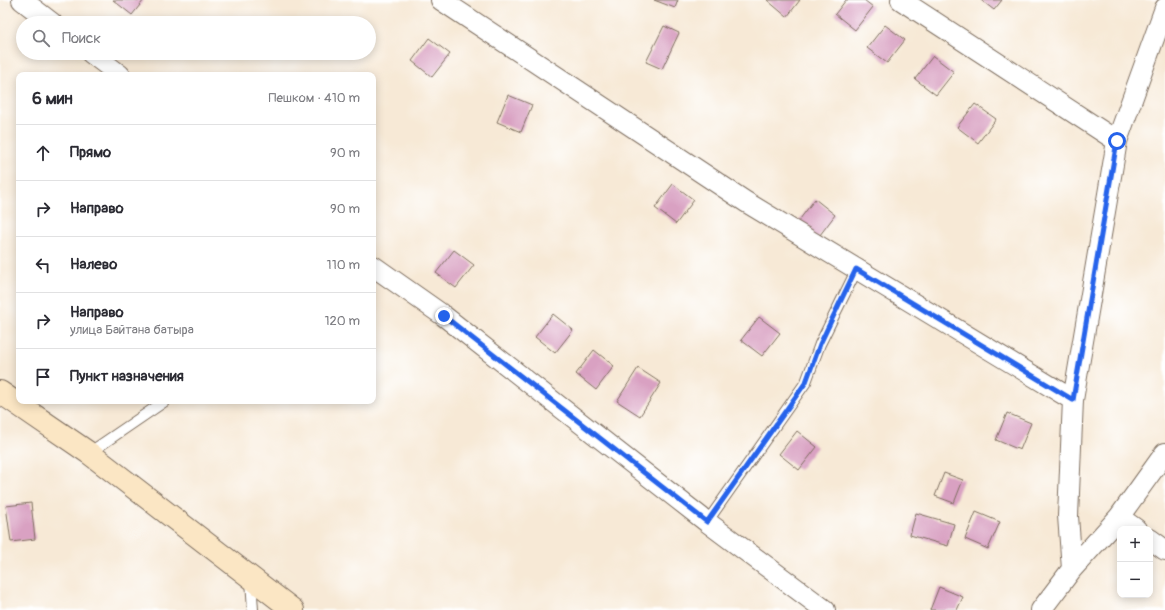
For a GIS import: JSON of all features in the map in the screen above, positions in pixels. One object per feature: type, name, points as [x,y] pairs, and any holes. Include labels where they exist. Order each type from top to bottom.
[{"type":"street","points":[[22,0],[43,16]]},
{"type":"street","points":[[441,0],[746,202],[1073,400]]},
{"type":"street","points":[[901,0],[1117,141]]},
{"type":"street","points":[[1072,569],[1068,516],[1073,400],[1117,141],[1165,8]]},
{"type":"street","points":[[100,60],[116,72]]},
{"type":"street","points":[[376,268],[444,316],[707,522],[825,610]]},
{"type":"street","points":[[0,392],[16,403]]},
{"type":"street","points":[[18,404],[89,453],[251,580],[293,610]]},
{"type":"street","points":[[1041,610],[1072,569],[1119,517],[1165,454]]},
{"type":"street","points":[[1119,517],[1132,526]]},
{"type":"street","points":[[1153,541],[1165,550]]},
{"type":"lane","points":[[707,522],[806,382],[820,344],[856,269]]},
{"type":"lane","points":[[89,453],[161,404]]},
{"type":"lane","points":[[251,580],[253,610]]},
{"type":"building","points":[[113,0],[144,0],[132,15]]},
{"type":"building","points":[[654,0],[678,0],[675,8]]},
{"type":"building","points":[[767,0],[800,0],[787,17]]},
{"type":"building","points":[[846,0],[864,0],[873,7],[855,30],[835,14]]},
{"type":"building","points":[[981,0],[1002,0],[994,10]]},
{"type":"building","points":[[885,25],[905,40],[887,63],[867,48]]},
{"type":"building","points":[[664,26],[679,33],[662,69],[646,62]]},
{"type":"building","points":[[429,38],[450,54],[432,77],[412,61]]},
{"type":"building","points":[[933,56],[954,72],[936,95],[915,79]]},
{"type":"building","points":[[508,95],[532,105],[521,132],[497,122]]},
{"type":"building","points":[[975,104],[996,119],[978,143],[957,127]]},
{"type":"building","points":[[673,184],[694,200],[676,224],[655,208]]},
{"type":"building","points":[[815,199],[835,215],[817,239],[797,223]]},
{"type":"building","points":[[454,250],[474,265],[456,288],[436,273]]},
{"type":"building","points":[[553,314],[573,330],[555,353],[535,337]]},
{"type":"building","points":[[759,317],[780,333],[762,356],[741,340]]},
{"type":"building","points":[[594,350],[614,366],[596,390],[576,374]]},
{"type":"building","points":[[638,368],[661,383],[640,416],[617,401]]},
{"type":"building","points":[[1007,413],[1031,423],[1020,450],[996,440]]},
{"type":"building","points":[[797,431],[817,447],[799,470],[779,454]]},
{"type":"building","points":[[944,473],[963,480],[954,503],[935,496]]},
{"type":"building","points":[[31,503],[35,539],[11,542],[6,506]]},
{"type":"building","points":[[976,512],[1000,522],[988,549],[965,539]]},
{"type":"building","points":[[916,513],[954,524],[948,546],[910,535]]},
{"type":"building","points":[[939,587],[963,597],[957,610],[930,610]]},
{"type":"route","points":[[444,316],[707,522],[806,382],[820,344],[856,269],[1073,400],[1117,141]]}]
